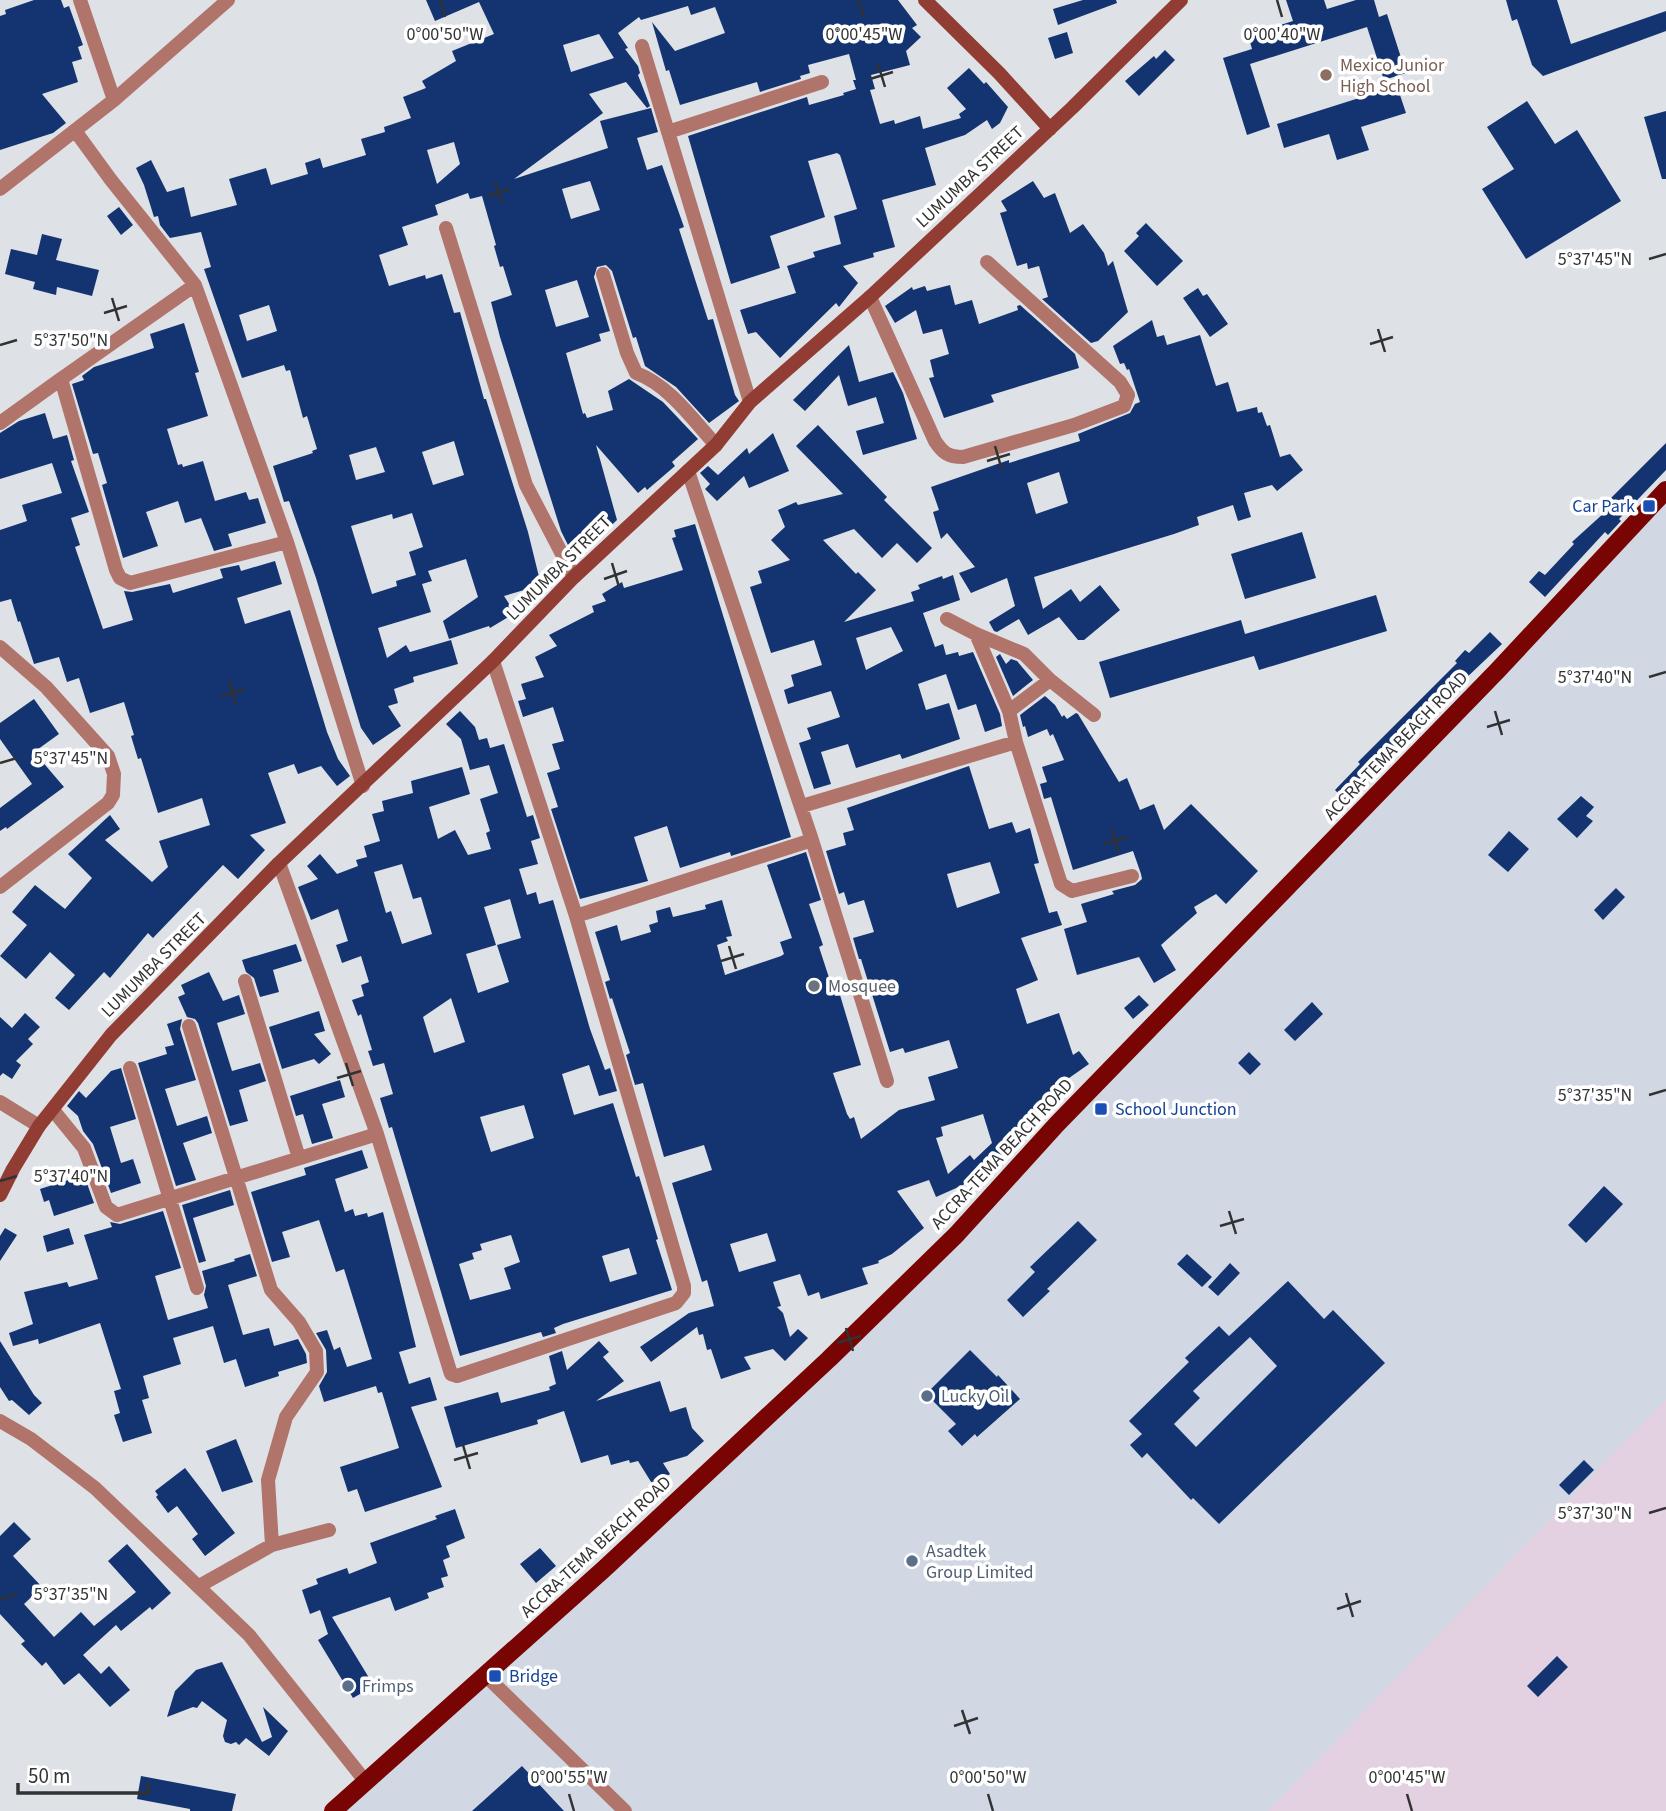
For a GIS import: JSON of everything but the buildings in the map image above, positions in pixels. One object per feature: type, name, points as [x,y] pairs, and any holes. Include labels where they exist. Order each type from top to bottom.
[{"type":"main road","points":[[925,0],[999,73],[1050,129]]},
{"type":"main road","name":"LUMUMBA STREET","points":[[0,1195],[39,1126],[111,1035],[279,863],[363,786],[493,661],[575,577],[716,445],[750,402],[870,297],[1050,129],[1181,0]]},
{"type":"main road","name":"ACCRA-TEMA BEACH ROAD","points":[[333,1811],[486,1676],[829,1359],[956,1235],[1057,1124],[1498,670],[1666,490]]},
{"type":"street","points":[[80,0],[114,100]]},
{"type":"street","points":[[0,189],[76,132],[228,0]]},
{"type":"street","points":[[642,46],[750,402]]},
{"type":"street","points":[[668,132],[822,82]]},
{"type":"street","points":[[76,132],[195,285],[287,542],[363,786]]},
{"type":"street","points":[[446,228],[526,485],[575,577]]},
{"type":"street","points":[[870,297],[935,441],[950,457],[963,457],[1013,443],[1074,425],[1124,406],[1128,395],[1120,382],[987,262]]},
{"type":"street","points":[[603,274],[627,353],[636,373],[666,391],[716,445]]},
{"type":"street","points":[[0,423],[195,285]]},
{"type":"street","points":[[61,379],[116,570],[125,582],[130,583],[287,542]]},
{"type":"street","points":[[688,471],[802,806],[887,1081]]},
{"type":"street","points":[[947,619],[976,635],[1024,654],[1050,680],[1094,715]]},
{"type":"street","points":[[976,635],[1009,711],[1060,884],[1072,891],[1132,876]]},
{"type":"street","points":[[0,647],[46,687],[108,756],[114,775],[113,795],[108,803],[0,887]]},
{"type":"street","points":[[279,863],[377,1134],[452,1374],[457,1376],[676,1303],[681,1299],[684,1286],[576,916],[493,661]]},
{"type":"street","points":[[1009,711],[1050,680]]},
{"type":"street","points":[[802,806],[1016,742]]},
{"type":"street","points":[[576,916],[812,840]]},
{"type":"street","points":[[245,981],[299,1158]]},
{"type":"street","points":[[189,1026],[271,1290],[299,1322],[316,1351],[317,1372],[286,1417],[268,1480],[272,1545]]},
{"type":"street","points":[[130,1068],[172,1199],[197,1289]]},
{"type":"street","points":[[0,1102],[39,1126]]},
{"type":"street","points":[[53,1110],[84,1148],[106,1207],[117,1215],[377,1134]]},
{"type":"street","points":[[0,1421],[30,1439],[95,1488],[249,1635],[366,1782]]},
{"type":"street","points":[[199,1586],[272,1545],[329,1530]]},
{"type":"street","points":[[486,1676],[625,1811]]},
{"type":"shaded area","points":[[1666,492],[1666,1811],[323,1811],[505,1653],[1063,1126]]},
{"type":"shaded area","points":[[1666,1399],[1666,1811],[1268,1811]]},
{"type":"place","name":"Mexico Junior High School","points":[[1326,75]]},
{"type":"place","name":"Car Park","points":[[1649,506]]},
{"type":"place","name":"Mosquee","points":[[814,986]]},
{"type":"place","name":"School Junction","points":[[1101,1109]]},
{"type":"place","name":"Lucky Oil","points":[[927,1396]]},
{"type":"place","name":"Asadtek Group Limited","points":[[912,1561]]},
{"type":"place","name":"Bridge","points":[[495,1676]]},
{"type":"place","name":"Frimps","points":[[348,1686]]}]
